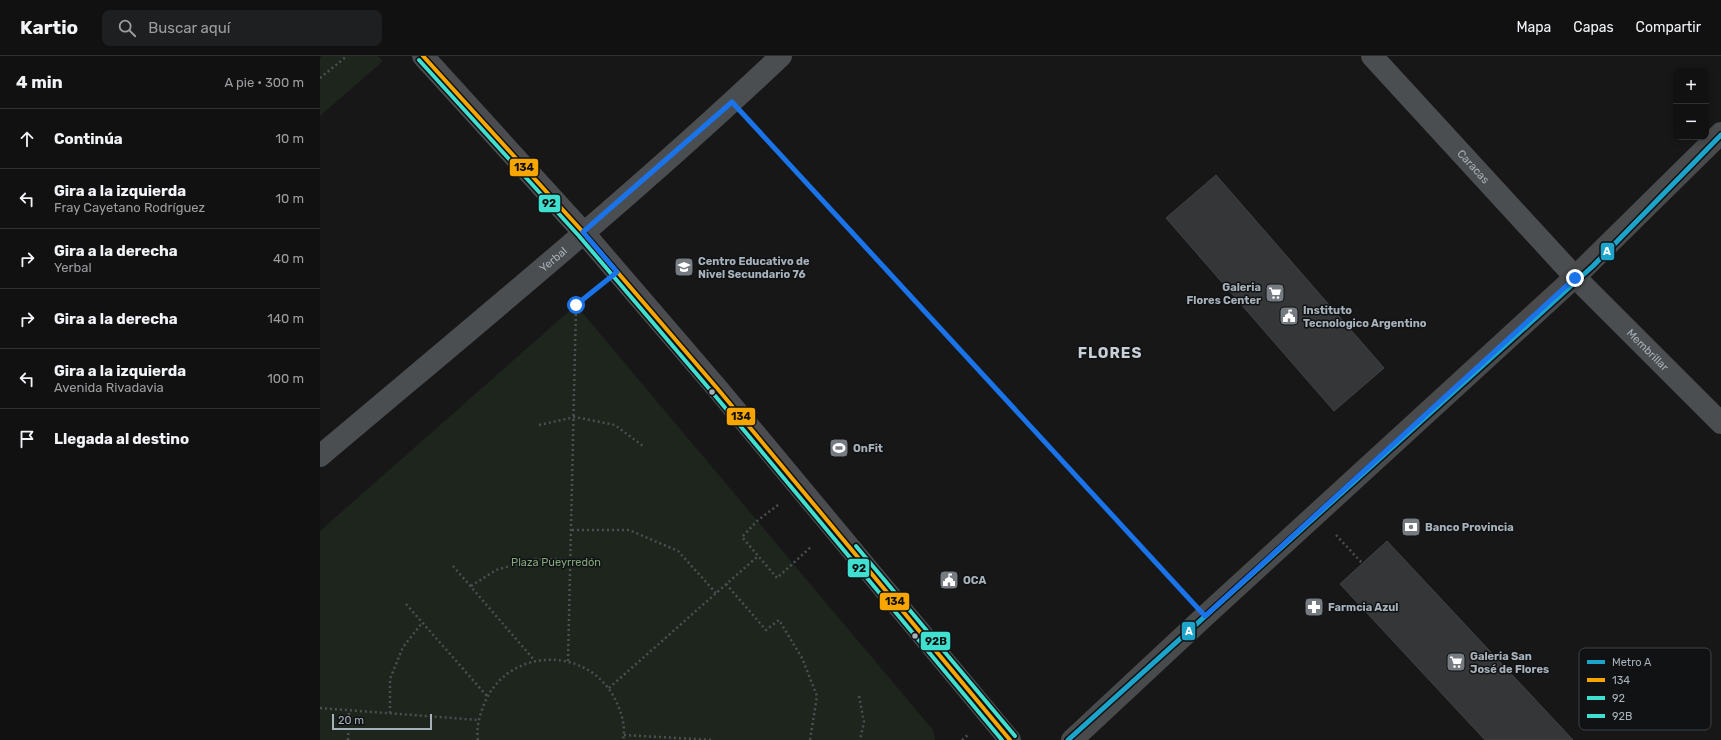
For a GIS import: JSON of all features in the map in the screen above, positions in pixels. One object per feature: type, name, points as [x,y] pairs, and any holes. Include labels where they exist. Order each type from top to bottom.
[{"type":"main road","points":[[1072,740],[1205,616],[1575,278],[1721,133]]},
{"type":"street","points":[[423,56],[583,232],[717,388],[1010,740]]},
{"type":"street","name":"Yerbal","points":[[320,456],[583,232],[732,102],[781,56]]},
{"type":"street","name":"Caracas","points":[[1372,56],[1575,278]]},
{"type":"street","name":"Membrillar","points":[[1575,278],[1721,423]]},
{"type":"path","points":[[320,78],[347,56]]},
{"type":"path","points":[[732,102],[1205,616]]},
{"type":"path","points":[[568,661],[575,417],[576,305],[617,272]]},
{"type":"path","points":[[539,425],[575,417],[615,425],[644,446]]},
{"type":"path","points":[[800,488],[757,521],[742,537],[776,578],[833,528]]},
{"type":"path","points":[[1317,514],[1362,564]]},
{"type":"path","points":[[572,530],[629,530],[678,551],[716,593]]},
{"type":"path","points":[[609,688],[758,556]]},
{"type":"path","points":[[472,586],[496,570],[535,559],[571,560]]},
{"type":"path","points":[[454,566],[535,661]]},
{"type":"path","points":[[726,584],[766,630],[779,620],[802,658],[817,696],[810,740]]},
{"type":"path","points":[[406,604],[487,696]]},
{"type":"path","points":[[390,713],[390,679],[403,647],[422,622]]},
{"type":"path","points":[[478,740],[478,720],[487,696],[500,680],[516,668],[535,661],[551,659],[568,661],[591,671],[609,688],[621,710],[624,735],[623,740]]},
{"type":"path","points":[[859,696],[864,722],[860,740]]},
{"type":"path","points":[[320,708],[478,720]]},
{"type":"path","points":[[348,710],[348,740]]},
{"type":"path","points":[[624,735],[714,740]]},
{"type":"green space","points":[[322,56],[378,56],[383,61],[320,116],[320,58]]},
{"type":"green space","name":"Plaza Pueyrredón","points":[[576,305],[933,730],[935,740],[320,740],[320,531]]},
{"type":"building","name":"Galeria Flores Center","points":[[1216,175],[1384,368],[1334,411],[1166,218]]},
{"type":"building","name":"Galeria San José de Flores","points":[[1387,541],[1573,740],[1485,740],[1340,584]]},
{"type":"metro line","name":"A","points":[[1068,740],[1593,266],[1721,135]]},
{"type":"transit line","name":"134","points":[[423,56],[583,232],[717,388],[1010,740]]},
{"type":"transit line","name":"92","points":[[419,60],[579,236],[712,392],[1002,740]]},
{"type":"transit line","name":"92B","points":[[856,546],[1015,736]]},
{"type":"place","name":"Centro Educativo de Nivel Secundario 76","points":[[684,267]]},
{"type":"place","name":"Galeria Flores Center","points":[[1275,293]]},
{"type":"place","name":"Instituto Tecnologico Argentino","points":[[1289,316]]},
{"type":"place","name":"OnFit","points":[[839,448]]},
{"type":"place","name":"Banco Provincia","points":[[1411,527]]},
{"type":"place","name":"OCA","points":[[949,580]]},
{"type":"place","name":"Farmcia Azul","points":[[1314,607]]},
{"type":"place","name":"Galeria San José de Flores","points":[[1456,662]]},
{"type":"district","name":"FLORES","points":[[1110,353]]},
{"type":"route","points":[[576,305],[617,272],[583,232],[732,102],[1205,616],[1575,278]]}]
